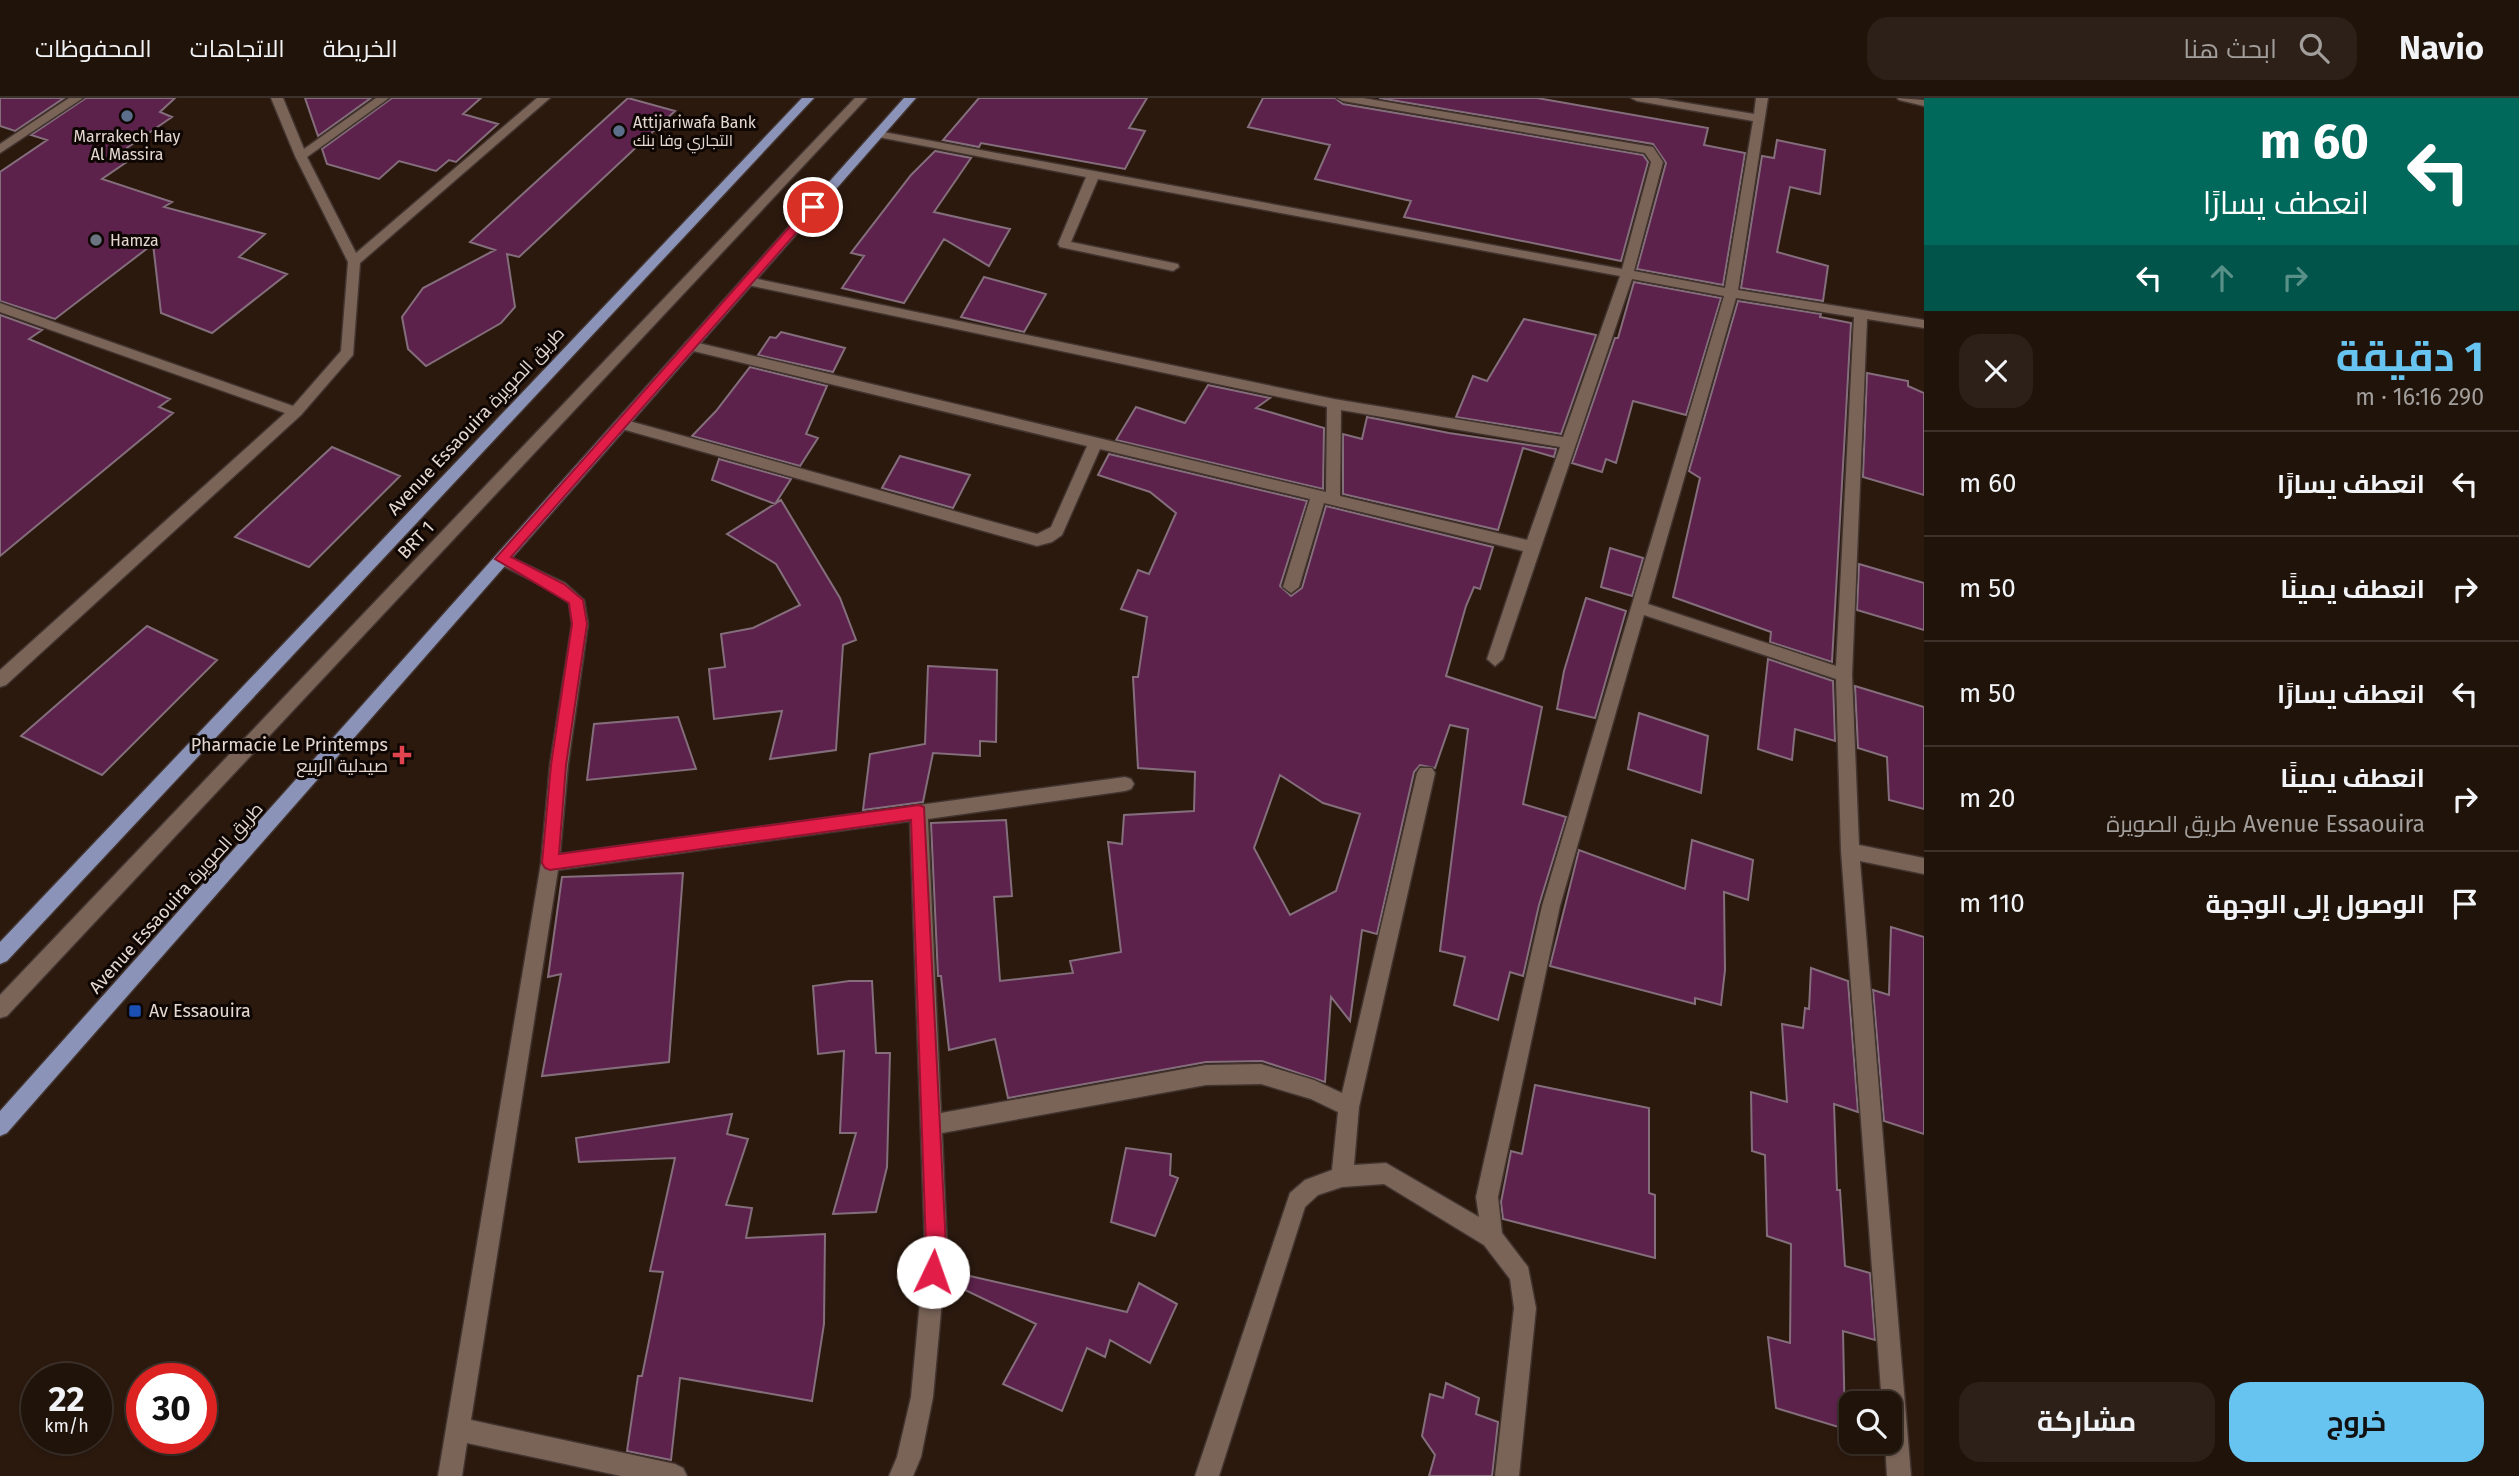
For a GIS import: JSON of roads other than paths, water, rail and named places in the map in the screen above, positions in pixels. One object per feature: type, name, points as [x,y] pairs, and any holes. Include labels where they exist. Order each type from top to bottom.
[{"type":"main road","name":"Avenue Essaouira طريق الصويرة","points":[[0,955],[808,98]]},
{"type":"main road","name":"Avenue Essaouira طريق الصويرة","points":[[0,1126],[910,98]]},
{"type":"street","points":[[0,149],[76,98]]},
{"type":"street","points":[[0,680],[296,412],[348,352],[354,262],[301,156],[277,98]]},
{"type":"street","points":[[301,156],[383,98]]},
{"type":"street","points":[[354,262],[544,98]]},
{"type":"street","name":"BRT 1","points":[[0,1009],[861,98]]},
{"type":"street","points":[[1343,98],[1649,150],[1657,162],[1628,271],[1495,659]]},
{"type":"street","points":[[1637,98],[1760,119]]},
{"type":"street","points":[[1492,1237],[1487,1197],[1551,906],[1641,607],[1731,293],[1762,98]]},
{"type":"street","points":[[1903,98],[1924,103]]},
{"type":"street","points":[[878,134],[1628,271],[1731,293],[1924,324]]},
{"type":"street","points":[[1094,173],[1064,244],[1173,267]]},
{"type":"street","points":[[748,281],[1334,404],[1567,443]]},
{"type":"street","points":[[0,307],[296,412]]},
{"type":"street","points":[[1861,314],[1844,675],[1850,851],[1899,1476]]},
{"type":"street","points":[[690,346],[1532,547]]},
{"type":"street","points":[[1291,587],[1326,499],[1334,404]]},
{"type":"street","points":[[622,424],[1037,540],[1048,538],[1057,531],[1096,442]]},
{"type":"street","points":[[450,1476],[550,863],[559,765],[580,624],[576,600],[559,587],[502,559]]},
{"type":"street","points":[[1641,607],[1844,675]]},
{"type":"street","points":[[1342,1177],[1349,1107],[1426,773]]},
{"type":"street","points":[[550,863],[1125,784]]},
{"type":"street","points":[[901,1476],[909,1457],[922,1397],[936,1247],[919,812]]},
{"type":"street","points":[[1850,851],[1924,866]]},
{"type":"street","points":[[931,1125],[1206,1075],[1261,1074],[1314,1090],[1349,1107]]},
{"type":"street","points":[[1207,1476],[1297,1200],[1312,1187],[1342,1177],[1386,1173],[1492,1237],[1520,1275],[1525,1308],[1507,1476]]},
{"type":"street","points":[[458,1429],[675,1476]]},
{"type":"place","name":"Marrakech Hay Al Massira","points":[[127,116]]},
{"type":"place","name":"Attijariwafa Bank التجاري وفا بنك","points":[[619,131]]},
{"type":"place","name":"Hamza","points":[[96,240]]},
{"type":"place","name":"Pharmacie Le Printemps صيدلية الربيع","points":[[402,755]]},
{"type":"place","name":"Av Essaouira","points":[[135,1011]]}]
